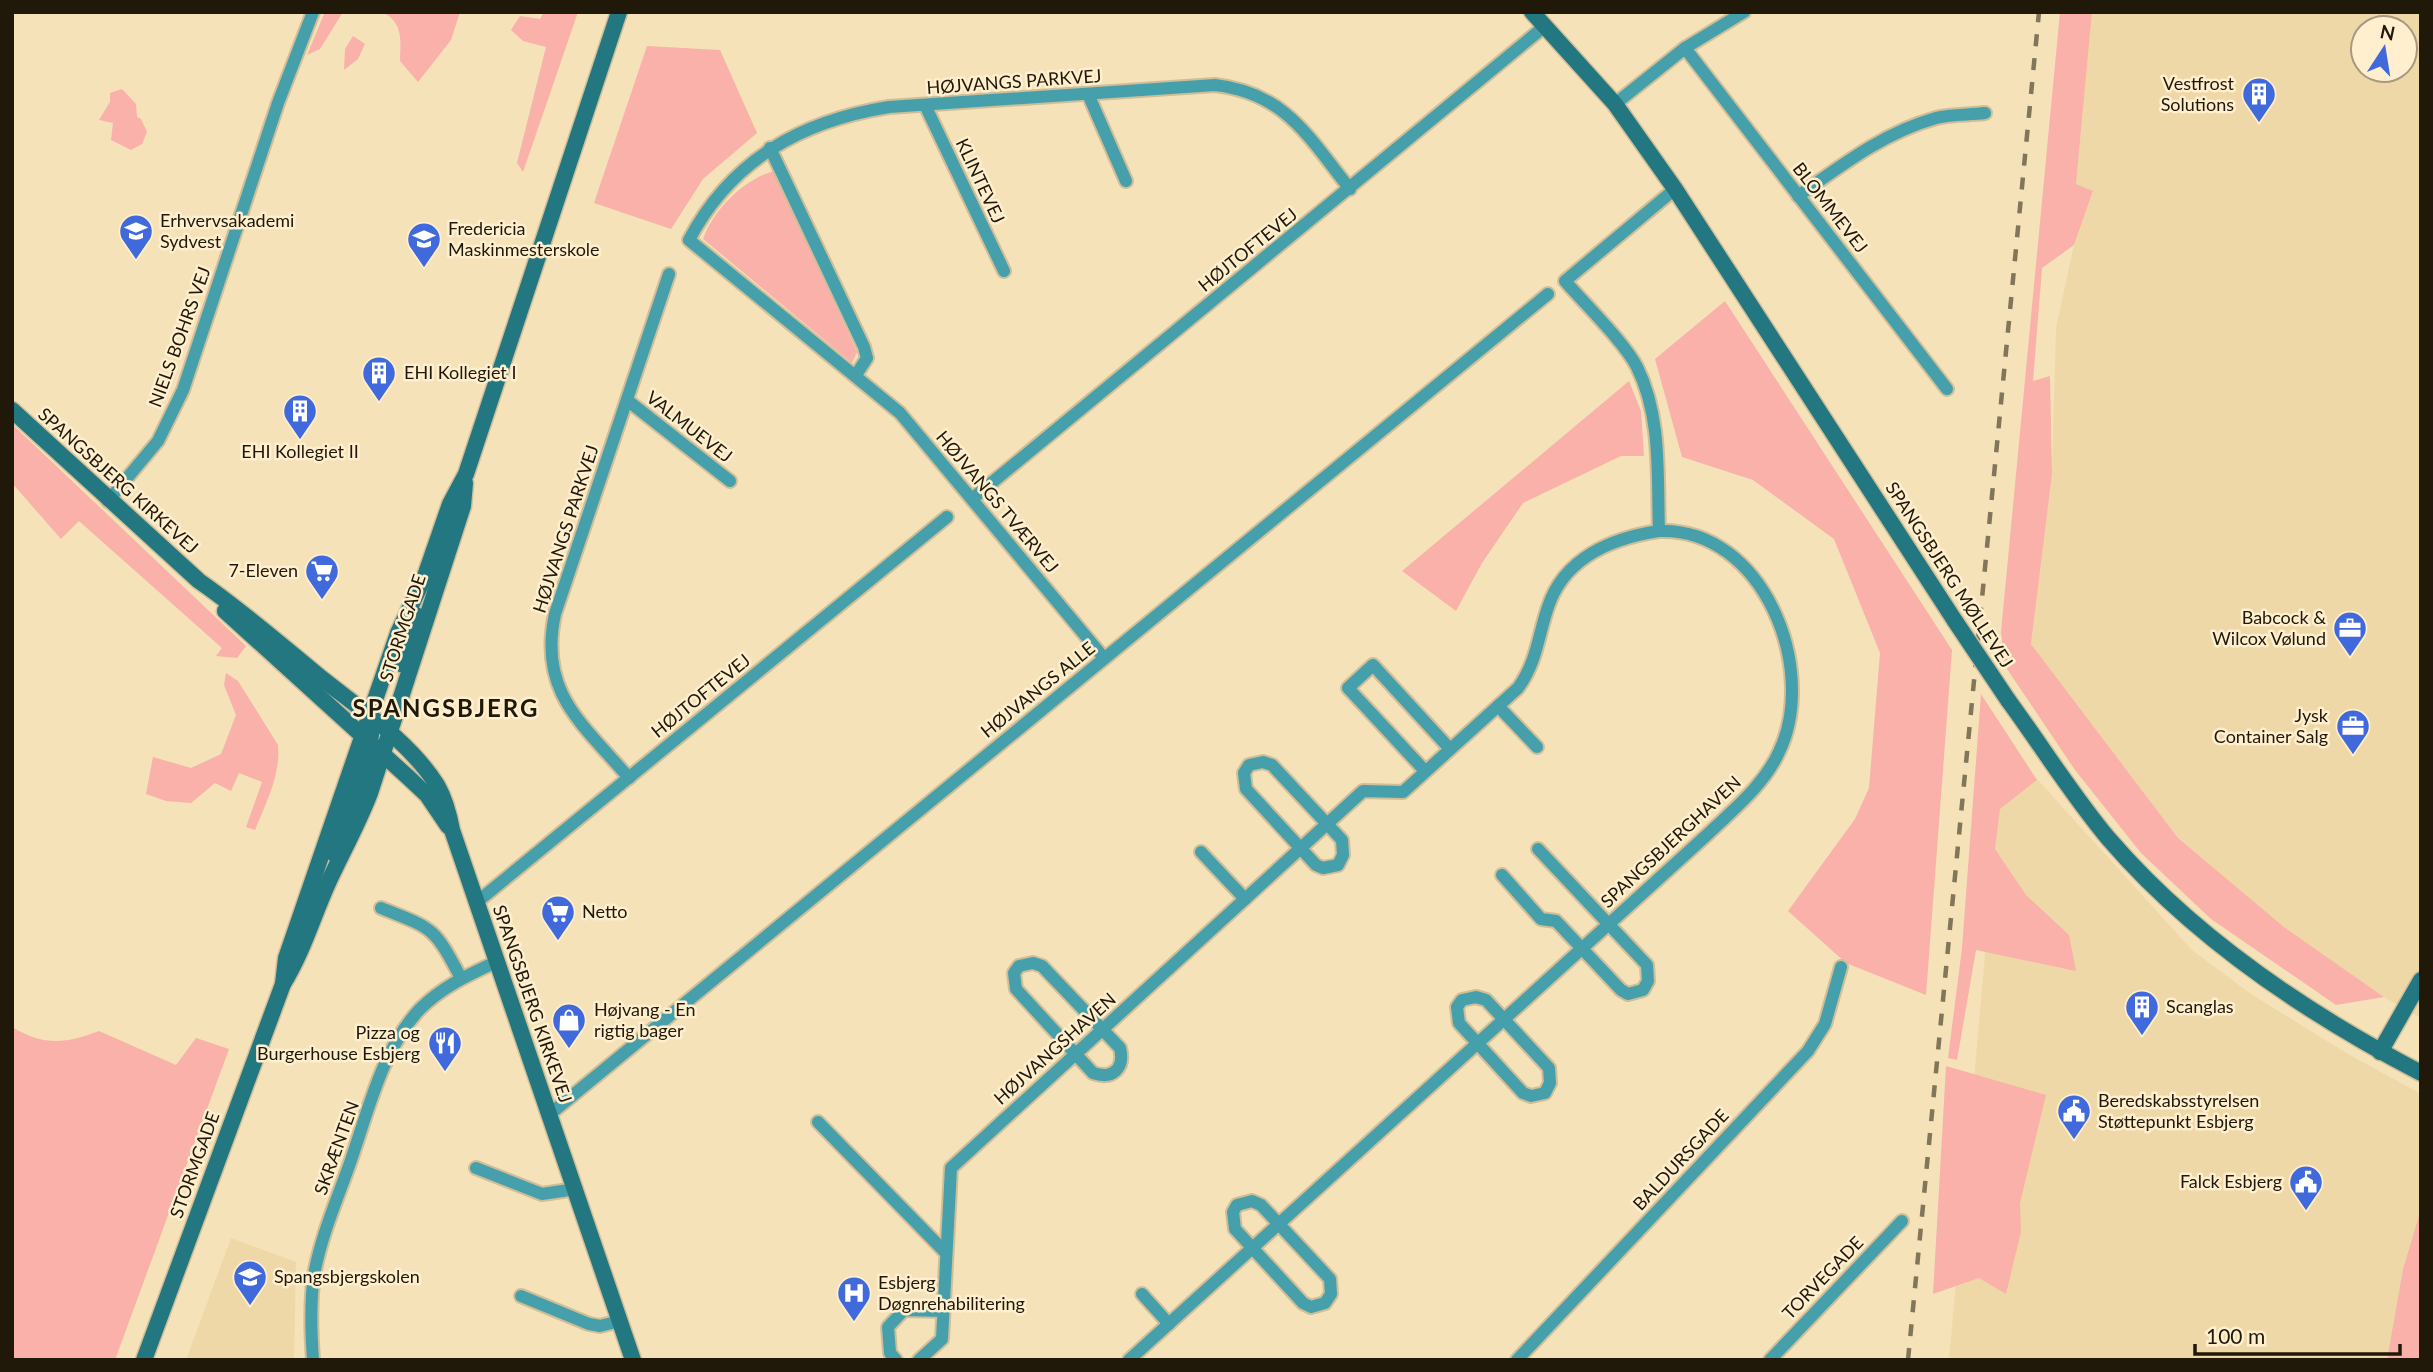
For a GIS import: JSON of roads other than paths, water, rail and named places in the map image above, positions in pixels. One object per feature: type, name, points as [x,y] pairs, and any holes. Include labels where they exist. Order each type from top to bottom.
[{"type":"street","name":"NIELS BOHRS VEJ","points":[[108,501],[158,441],[183,390],[278,103],[313,12]]},
{"type":"street","name":"STORMGADE","points":[[283,984],[286,958],[366,740],[369,715],[398,633],[425,576],[450,504],[466,474],[619,12]]},
{"type":"street","name":"SPANGSBJERG MØLLEVEJ","points":[[1532,12],[1615,104],[1675,189],[1955,621],[2008,700],[2108,837],[2191,922],[2278,988],[2380,1052],[2421,1073]]},
{"type":"street","points":[[1615,104],[1685,48],[1744,12]]},
{"type":"street","name":"HØJTOFTEVEJ","points":[[972,499],[1545,26]]},
{"type":"street","name":"BLOMMEVEJ","points":[[1685,48],[1947,389]]},
{"type":"street","name":"HØJVANGS PARKVEJ","points":[[689,240],[704,212],[729,181],[770,148],[850,113],[925,105],[1215,85],[1255,94],[1291,115],[1350,189]]},
{"type":"street","points":[[1088,94],[1126,181]]},
{"type":"street","name":"KLINTEVEJ","points":[[925,105],[1004,271]]},
{"type":"street","points":[[1798,196],[1867,147],[1905,130],[1938,118],[1985,113]]},
{"type":"street","points":[[770,148],[864,347],[867,358],[856,375]]},
{"type":"street","points":[[1659,531],[1655,429],[1649,397],[1636,365],[1565,281],[1675,189]]},
{"type":"street","name":"HØJVANGS TVÆRVEJ","points":[[689,240],[900,413],[1104,658]]},
{"type":"street","name":"HØJVANGS PARKVEJ","points":[[629,778],[570,709],[557,687],[551,664],[550,639],[669,274]]},
{"type":"street","name":"HØJVANGS ALLE","points":[[550,1114],[1548,294]]},
{"type":"street","name":"VALMUEVEJ","points":[[627,400],[730,481]]},
{"type":"street","name":"SPANGSBJERG KIRKEVEJ","points":[[12,410],[108,501],[199,581],[369,715],[438,787],[449,811],[452,830],[496,962],[633,1360]]},
{"type":"street","name":"STORMGADE","points":[[144,1360],[283,984],[298,961],[329,881],[356,830],[383,755],[386,731],[463,506],[466,474]]},
{"type":"street","name":"HØJTOFTEVEJ","points":[[477,902],[947,517]]},
{"type":"street","name":"SPANGSBJERGHAVEN","points":[[1129,1360],[1755,789],[1780,752],[1791,710],[1792,667],[1778,621],[1755,579],[1732,555],[1706,540],[1672,530],[1659,531]]},
{"type":"street","name":"HØJVANGSHAVEN","points":[[919,1360],[942,1339],[951,1168],[1363,791],[1403,792],[1518,688],[1531,670],[1548,605],[1565,575],[1591,553],[1624,536],[1659,531]]},
{"type":"street","points":[[386,731],[424,593],[425,576]]},
{"type":"street","name":"SPANGSBJERG KIRKEVEJ","points":[[199,581],[224,610],[427,795],[452,830]]},
{"type":"street","points":[[1425,771],[1348,688],[1373,665],[1450,749]]},
{"type":"street","points":[[1499,706],[1537,747]]},
{"type":"street","points":[[329,881],[366,740]]},
{"type":"street","points":[[1263,762],[1272,765],[1327,824],[1342,840],[1344,848],[1338,865],[1323,868],[1301,849],[1246,789],[1244,773],[1249,765],[1263,762]]},
{"type":"street","name":"SPANGSBJERGHAVEN","points":[[1502,875],[1541,919],[1556,921],[1621,990],[1629,993],[1643,990],[1648,981],[1647,965],[1538,849]]},
{"type":"street","points":[[1201,852],[1245,900]]},
{"type":"street","points":[[381,908],[428,926],[441,940],[461,978]]},
{"type":"street","name":"SKRÆNTEN","points":[[313,1360],[314,1276],[324,1234],[381,1076],[401,1033],[419,1011],[439,992],[461,978],[496,962]]},
{"type":"street","points":[[1033,963],[1042,966],[1102,1030],[1120,1048],[1121,1063],[1116,1072],[1109,1076],[1093,1073],[1016,989],[1014,973],[1019,966],[1033,963]]},
{"type":"street","name":"BALDURSGADE","points":[[1517,1360],[1808,1051],[1825,1024],[1841,967]]},
{"type":"street","points":[[2380,1052],[2421,980]]},
{"type":"street","points":[[1476,997],[1486,1000],[1549,1068],[1550,1083],[1545,1093],[1531,1096],[1523,1093],[1477,1043],[1459,1023],[1457,1007],[1462,1000],[1476,997]]},
{"type":"street","points":[[818,1122],[946,1253]]},
{"type":"street","points":[[477,1168],[542,1194],[576,1189]]},
{"type":"street","points":[[1252,1201],[1261,1205],[1329,1279],[1331,1294],[1325,1303],[1311,1307],[1303,1304],[1252,1247],[1235,1229],[1233,1212],[1237,1205],[1252,1201]]},
{"type":"street","name":"TORVEGADE","points":[[1770,1360],[1902,1221]]},
{"type":"street","points":[[1142,1294],[1169,1324]]},
{"type":"street","points":[[521,1296],[589,1324],[600,1326],[620,1321]]},
{"type":"street","points":[[897,1360],[890,1353],[888,1327],[904,1310],[943,1311]]},
{"type":"railway","points":[[1908,1360],[2039,12]]},
{"type":"place","name":"Vestfrost Solutions","points":[[2259,124]]},
{"type":"place","name":"Erhvervsakademi Sydvest","points":[[136,261]]},
{"type":"place","name":"Fredericia Maskinmesterskole","points":[[424,269]]},
{"type":"place","name":"EHI Kollegiet I","points":[[379,403]]},
{"type":"place","name":"EHI Kollegiet II","points":[[300,441]]},
{"type":"place","name":"7-Eleven","points":[[322,601]]},
{"type":"place","name":"Babcock & Wilcox Vølund","points":[[2350,658]]},
{"type":"place","name":"Jysk Container Salg","points":[[2353,756]]},
{"type":"place","name":"Netto","points":[[558,942]]},
{"type":"place","name":"Scanglas","points":[[2142,1037]]},
{"type":"place","name":"Højvang - En rigtig bager","points":[[569,1050]]},
{"type":"place","name":"Pizza og Burgerhouse Esbjerg","points":[[445,1073]]},
{"type":"place","name":"Beredskabsstyrelsen Støttepunkt Esbjerg","points":[[2074,1141]]},
{"type":"place","name":"Falck Esbjerg","points":[[2306,1212]]},
{"type":"place","name":"Spangsbjergskolen","points":[[250,1307]]},
{"type":"place","name":"Esbjerg Døgnrehabilitering","points":[[854,1323]]},
{"type":"district","name":"SPANGSBJERG","points":[[446,709]]}]
